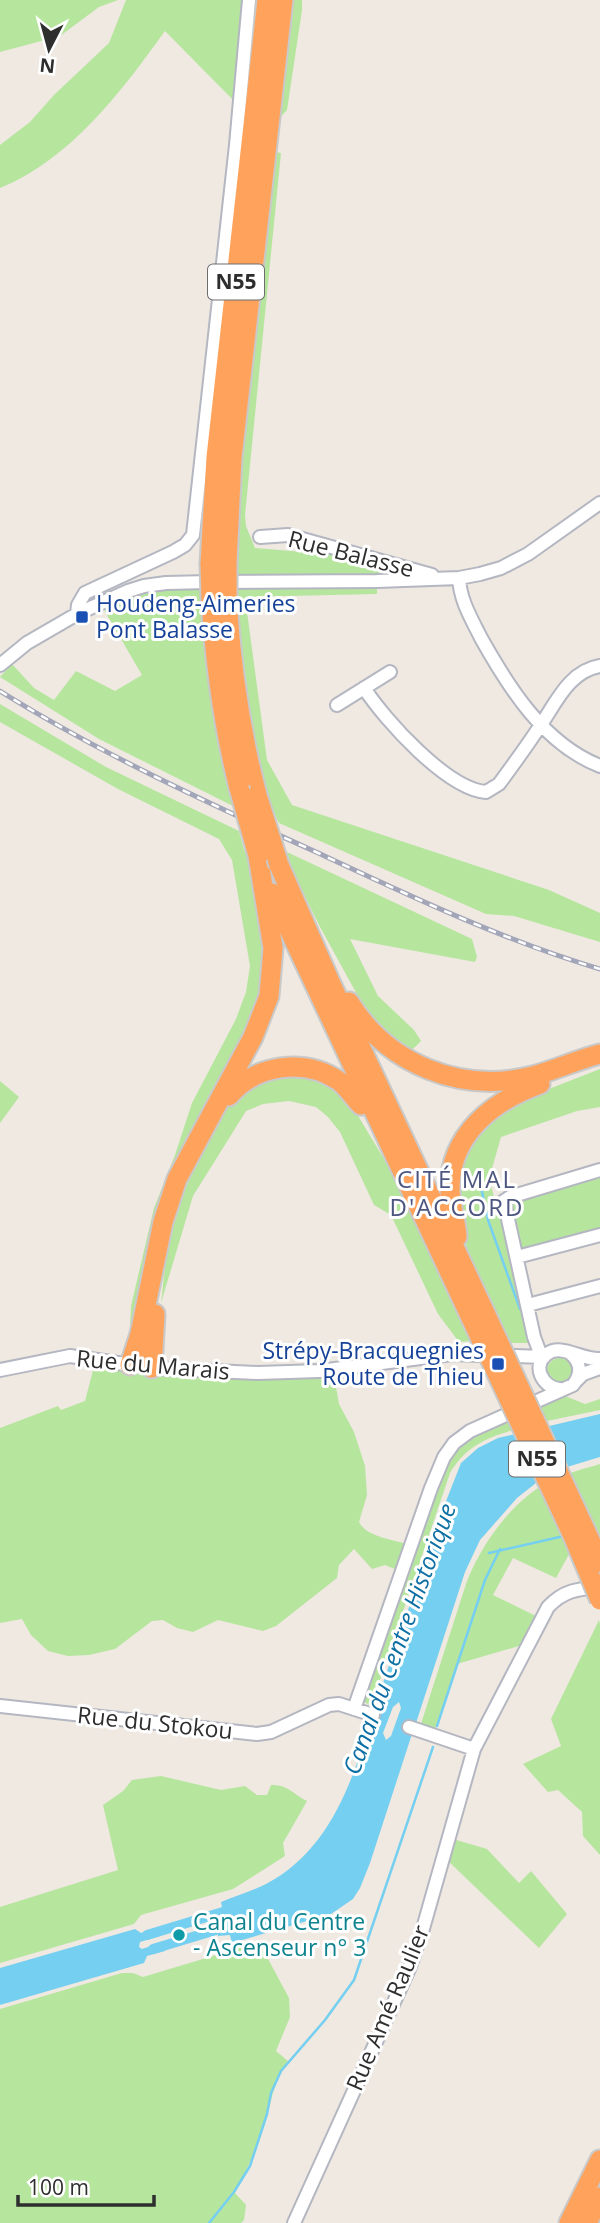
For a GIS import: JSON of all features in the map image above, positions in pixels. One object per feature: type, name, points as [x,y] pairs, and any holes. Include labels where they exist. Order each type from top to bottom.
[{"type":"highway","name":"N55","points":[[267,0],[216,457],[219,599],[230,652],[258,856],[275,902],[375,1117],[479,1318],[600,1562]]},
{"type":"highway","name":"N55","points":[[218,563],[283,0]]},
{"type":"highway","name":"N55","points":[[248,792],[331,984],[458,1256],[479,1318],[600,1600]]},
{"type":"highway","points":[[130,1366],[140,1334],[163,1222],[177,1179],[253,1037],[269,996],[273,948],[258,856]]},
{"type":"highway","points":[[331,984],[346,998],[372,1033],[391,1049],[409,1062],[457,1079],[487,1082],[533,1076],[600,1054]]},
{"type":"highway","points":[[458,1256],[450,1188],[458,1149],[468,1133],[479,1118],[507,1098],[600,1062]]},
{"type":"highway","points":[[152,1368],[159,1285],[170,1224],[183,1182],[229,1094],[244,1080],[258,1073],[281,1068],[304,1068],[330,1075],[342,1083],[375,1117]]},
{"type":"highway","points":[[569,2223],[600,2160]]},
{"type":"highway","points":[[587,2223],[600,2197]]},
{"type":"street","points":[[77,614],[78,605],[85,593],[173,552],[185,545],[193,535],[236,145],[249,0]]},
{"type":"street","name":"Rue Balasse","points":[[2,663],[27,643],[77,614],[128,591],[166,583],[326,580],[377,582],[459,578],[500,568],[528,554],[600,503]]},
{"type":"street","name":"Rue Balasse","points":[[260,537],[288,535],[442,578]]},
{"type":"street","points":[[459,578],[463,603],[495,663],[523,705],[541,725],[573,751],[600,766]]},
{"type":"street","points":[[364,688],[408,743],[435,765],[478,791],[492,790],[499,784],[570,682],[590,668],[600,666]]},
{"type":"street","points":[[337,705],[390,672]]},
{"type":"street","points":[[600,1170],[504,1201],[534,1337],[543,1350],[549,1386],[566,1387],[583,1374],[600,1368]]},
{"type":"street","points":[[517,1257],[600,1235]]},
{"type":"street","points":[[528,1305],[600,1286]]},
{"type":"street","points":[[516,1356],[531,1349],[534,1337]]},
{"type":"street","points":[[524,1405],[539,1386],[544,1363],[559,1350],[585,1359],[600,1359]]},
{"type":"street","points":[[373,1715],[354,1709],[444,1457],[454,1443],[470,1431],[577,1380],[579,1368],[575,1357],[570,1353]]},
{"type":"street","name":"Rue du Marais","points":[[0,1370],[70,1356],[130,1366],[236,1373],[303,1372],[442,1354],[516,1356],[534,1363],[544,1363]]},
{"type":"street","name":"Rue Amé Raulier","points":[[294,2223],[409,1969],[474,1749],[548,1607],[567,1591],[600,1587]]},
{"type":"street","name":"Rue du Stokou","points":[[0,1706],[257,1734],[271,1732],[328,1705],[339,1704],[354,1709]]},
{"type":"street","points":[[414,1729],[474,1749]]},
{"type":"green space","points":[[0,0],[118,0],[99,7],[60,36],[0,52]]},
{"type":"green space","points":[[126,0],[249,0],[240,107],[165,31],[112,100],[72,142],[50,160],[0,188],[0,145],[30,122],[54,95],[109,43]]},
{"type":"green space","points":[[287,0],[302,0],[302,10],[287,110],[275,123]]},
{"type":"green space","points":[[272,151],[281,153],[246,526],[255,548],[328,554],[406,571],[405,576],[236,577],[233,518]]},
{"type":"green space","points":[[377,587],[377,594],[245,597],[267,760],[292,805],[549,890],[600,913],[600,942],[514,916],[486,914],[279,823],[261,786],[247,729],[236,588]]},
{"type":"green space","points":[[201,589],[218,732],[233,806],[99,739],[0,677],[12,664],[34,688],[54,700],[76,671],[115,691],[142,675],[100,603],[119,602],[154,591]]},
{"type":"green space","points":[[0,704],[106,767],[239,831],[244,850],[252,860],[265,922],[263,996],[179,1166],[129,1348],[131,1306],[154,1208],[192,1103],[236,1019],[246,992],[250,966],[232,860],[219,839],[118,789],[0,722]]},
{"type":"green space","points":[[287,852],[472,939],[477,957],[475,962],[350,939],[378,996],[414,1030],[421,1041],[413,1049],[400,1046],[370,1018],[320,927],[292,870]]},
{"type":"green space","points":[[600,1069],[600,1107],[577,1111],[501,1137],[489,1179],[513,1263],[530,1343],[509,1343],[473,1265],[463,1236],[456,1182],[467,1145],[513,1103]]},
{"type":"green space","points":[[285,1074],[307,1075],[327,1082],[346,1096],[401,1187],[471,1341],[459,1342],[438,1314],[391,1215],[374,1205],[340,1132],[316,1107],[289,1101],[263,1104],[246,1111],[193,1196],[161,1303],[167,1250],[175,1216],[194,1168],[226,1108],[245,1089]]},
{"type":"green space","points":[[0,1081],[19,1097],[0,1123]]},
{"type":"green space","points":[[600,1173],[600,1230],[521,1251],[509,1210],[513,1199]]},
{"type":"green space","points":[[560,1358],[569,1362],[573,1371],[569,1380],[560,1384],[551,1380],[547,1371],[551,1362]]},
{"type":"green space","points":[[96,1359],[130,1365],[333,1370],[339,1404],[354,1432],[365,1466],[367,1495],[359,1522],[374,1535],[411,1545],[454,1443],[509,1412],[517,1429],[497,1435],[471,1449],[450,1473],[371,1706],[361,1700],[402,1572],[385,1565],[372,1569],[354,1549],[339,1565],[337,1578],[276,1626],[263,1631],[218,1620],[193,1632],[177,1628],[163,1620],[152,1621],[115,1649],[89,1655],[68,1656],[48,1651],[31,1635],[22,1619],[0,1623],[0,1428],[58,1406],[61,1410],[85,1401]]},
{"type":"green space","points":[[565,1396],[585,1404],[600,1399],[600,1410],[547,1421],[540,1408]]},
{"type":"green space","points":[[600,1464],[600,1541],[573,1547],[556,1578],[513,1558],[493,1595],[542,1619],[529,1643],[457,1664],[433,1735],[419,1730],[466,1584],[488,1540],[509,1513],[534,1491],[560,1477]]},
{"type":"green space","points":[[599,1620],[600,1855],[583,1836],[582,1812],[558,1790],[548,1792],[523,1764],[561,1746],[551,1719]]},
{"type":"green space","points":[[161,1776],[221,1790],[245,1786],[257,1795],[267,1795],[271,1785],[277,1785],[307,1801],[283,1843],[285,1856],[233,1889],[141,1915],[134,1924],[0,1963],[0,1907],[118,1870],[103,1805],[123,1791],[132,1780]]},
{"type":"green space","points":[[453,1839],[487,1849],[519,1883],[531,1871],[567,1914],[539,1948],[447,1860]]},
{"type":"green space","points":[[259,1942],[289,1998],[290,2017],[276,2051],[288,2061],[277,2081],[257,2146],[234,2192],[246,2205],[244,2220],[241,2223],[0,2223],[0,2009],[122,1973],[143,1977]]},
{"type":"water","points":[[600,1414],[600,1457],[557,1470],[541,1479],[517,1498],[480,1540],[465,1572],[416,1723],[408,1720],[403,1730],[412,1734],[370,1863],[353,1899],[331,1914],[232,1943],[230,1935],[218,1936],[216,1928],[224,1926],[225,1920],[214,1920],[212,1913],[222,1907],[221,1902],[266,1884],[288,1870],[322,1834],[335,1813],[355,1768],[371,1720],[377,1721],[380,1711],[374,1709],[461,1463],[478,1448],[498,1438]]},
{"type":"water","points":[[157,1928],[160,1936],[140,1942],[139,1947],[142,1949],[163,1942],[165,1951],[147,1956],[144,1963],[0,2005],[0,1968],[135,1929],[141,1933]]},
{"type":"pier","points":[[399,1702],[401,1708],[391,1736],[386,1740],[383,1733],[393,1707]]},
{"type":"waterway","points":[[481,1187],[488,1220],[520,1309]]},
{"type":"waterway","points":[[489,1553],[564,1536]]},
{"type":"waterway","points":[[437,1726],[485,1580],[500,1549]]},
{"type":"waterway","points":[[209,2223],[234,2192],[250,2166],[271,2093],[281,2071],[325,2020],[354,1980],[433,1747]]},
{"type":"waterway","name":"Canal du Centre Historique","points":[[147,1935],[223,1912]]},
{"type":"waterway","name":"Canal du Centre Historique","points":[[153,1949],[229,1926]]},
{"type":"railway","points":[[0,691],[116,757],[235,815],[456,916],[527,945],[600,969]]},
{"type":"place","name":"Houdeng-Aimeries Pont Balasse","points":[[82,617]]},
{"type":"place","name":"Strépy-Bracquegnies Route de Thieu","points":[[498,1364]]},
{"type":"place","name":"Canal du Centre - Ascenseur n° 3","points":[[179,1935]]},
{"type":"district","name":"CITÉ MAL D'ACCORD","points":[[457,1194]]}]
